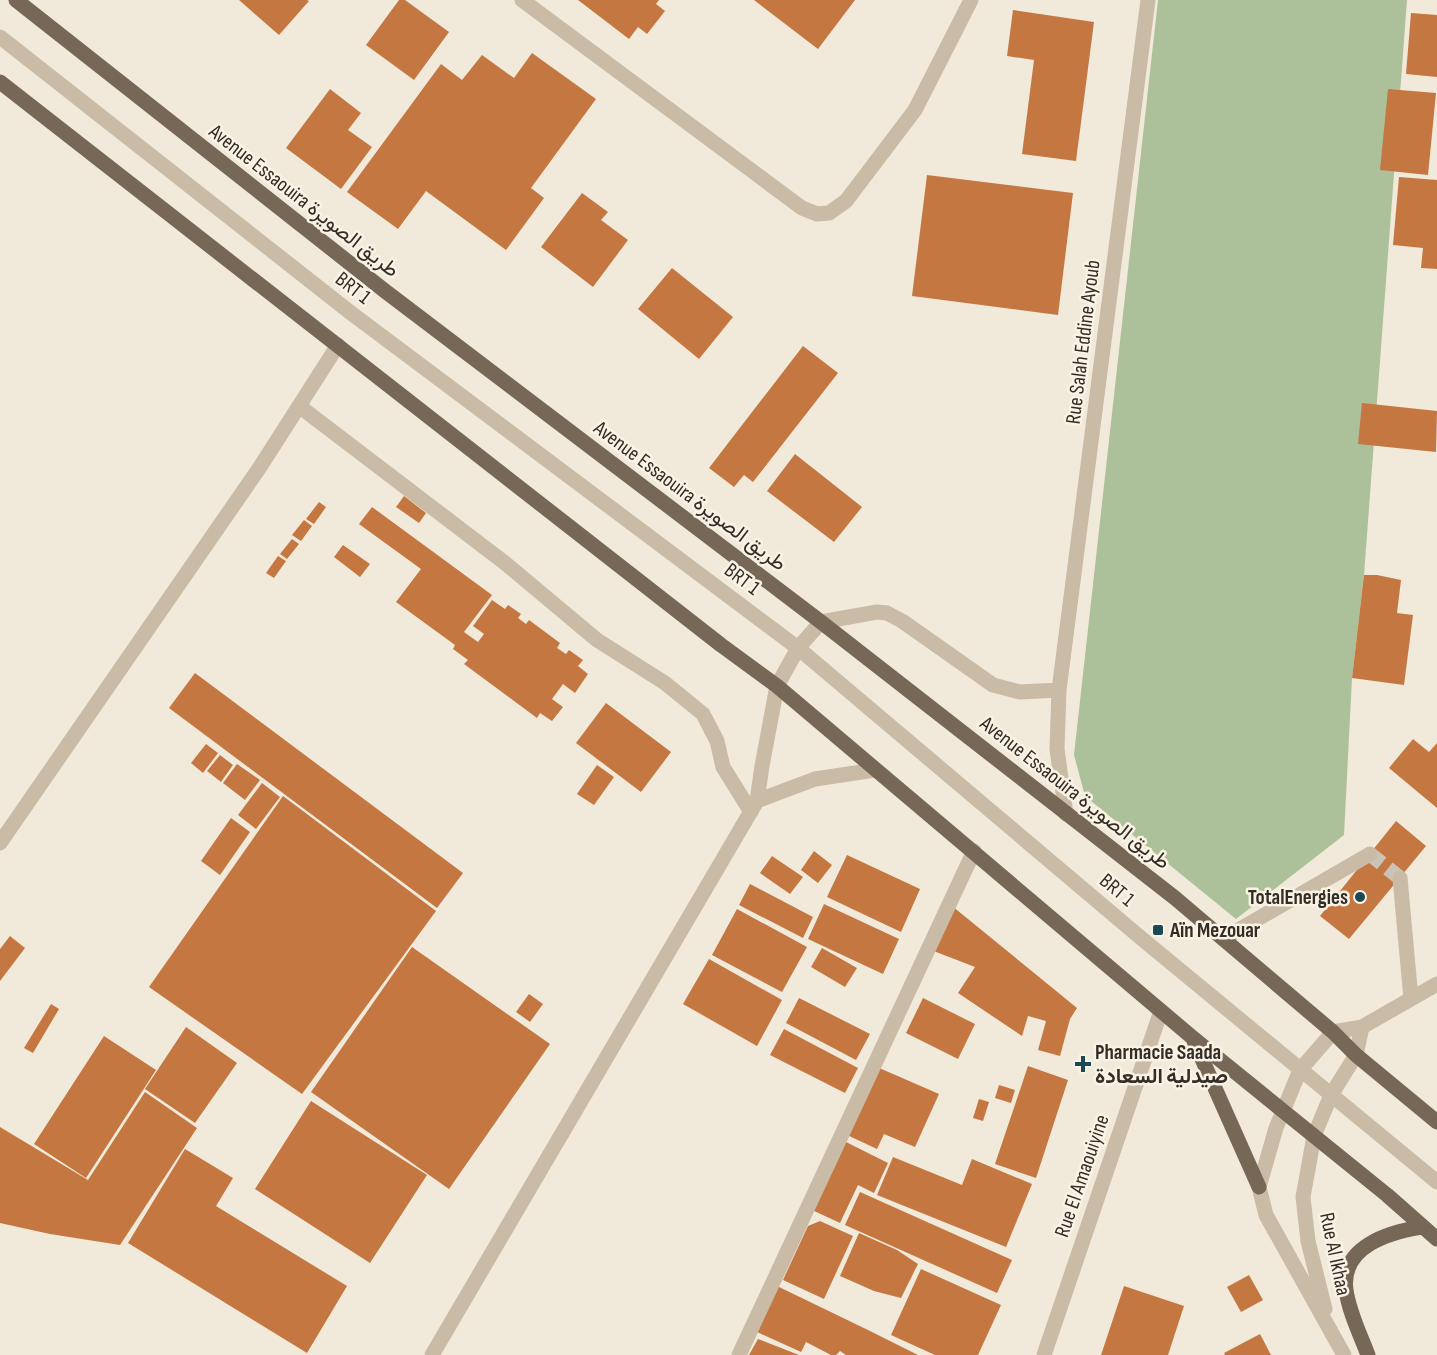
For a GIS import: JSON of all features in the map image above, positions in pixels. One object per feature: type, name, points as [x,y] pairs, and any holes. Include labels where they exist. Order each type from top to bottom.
[{"type":"main road","name":"Avenue Essaouira طريق الصويرة","points":[[16,0],[385,291],[821,622],[1175,898],[1333,1032],[1356,1055]]},
{"type":"main road","points":[[0,82],[777,686],[1193,1038],[1387,1195],[1437,1239]]},
{"type":"main road","points":[[1193,1038],[1259,1187]]},
{"type":"main road","points":[[1356,1055],[1437,1122]]},
{"type":"main road","points":[[1368,1355],[1345,1287],[1349,1267],[1361,1250],[1378,1237],[1399,1230],[1422,1227]]},
{"type":"street","points":[[522,0],[802,208],[817,214],[828,213],[846,201],[915,110],[971,0]]},
{"type":"street","name":"Rue Salah Eddine Ayoub","points":[[1066,814],[1057,748],[1059,690],[1148,0]]},
{"type":"street","name":"BRT 1","points":[[0,37],[351,313],[798,648],[1141,938],[1437,1182]]},
{"type":"street","points":[[0,843],[260,467],[339,345]]},
{"type":"street","points":[[299,406],[505,563],[597,640],[665,683],[703,714],[717,741],[723,767],[754,807]]},
{"type":"street","points":[[432,1355],[754,807],[777,686],[798,648],[821,622],[877,612],[887,613],[902,621],[993,685],[1020,692],[1059,690]]},
{"type":"street","points":[[754,807],[815,779],[875,770]]},
{"type":"street","points":[[739,1355],[974,851]]},
{"type":"street","points":[[1223,939],[1370,854]]},
{"type":"street","points":[[1400,878],[1411,999]]},
{"type":"street","points":[[1259,1187],[1283,1110],[1300,1070],[1333,1032],[1362,1027],[1437,984]]},
{"type":"street","name":"Rue El Amaouiyine","points":[[1044,1355],[1161,1011]]},
{"type":"street","name":"Rue Al Ikhaa","points":[[1330,1328],[1308,1241],[1303,1197],[1314,1136],[1331,1095],[1356,1055],[1362,1027]]},
{"type":"street","name":"Rue Al Ikhaa","points":[[1259,1187],[1266,1215],[1344,1355]]},
{"type":"green space","points":[[1158,0],[1407,0],[1364,575],[1352,678],[1344,835],[1236,919],[1085,796],[1074,755]]},
{"type":"building","points":[[239,0],[307,0],[309,1],[279,35]]},
{"type":"building","points":[[399,0],[405,0],[449,32],[414,80],[366,45]]},
{"type":"building","points":[[578,0],[659,0],[656,4],[665,11],[647,34],[638,27],[629,39]]},
{"type":"building","points":[[754,0],[855,0],[818,49]]},
{"type":"building","points":[[1013,10],[1094,22],[1076,161],[1022,154],[1034,60],[1007,56]]},
{"type":"building","points":[[1411,13],[1437,15],[1437,77],[1406,74]]},
{"type":"building","points":[[532,53],[596,99],[531,188],[544,198],[506,250],[426,191],[398,229],[347,192],[441,64],[462,80],[482,55],[514,78]]},
{"type":"building","points":[[330,89],[361,113],[348,130],[372,147],[341,189],[286,148]]},
{"type":"building","points":[[1388,89],[1436,93],[1428,175],[1380,170]]},
{"type":"building","points":[[927,175],[1073,193],[1058,315],[912,296]]},
{"type":"building","points":[[1399,177],[1437,180],[1437,269],[1421,268],[1423,248],[1393,245]]},
{"type":"building","points":[[582,193],[608,212],[601,220],[628,240],[593,287],[541,247]]},
{"type":"building","points":[[672,268],[733,317],[699,359],[638,309]]},
{"type":"building","points":[[803,346],[838,373],[753,482],[744,475],[734,487],[709,468]]},
{"type":"building","points":[[1362,403],[1437,411],[1436,452],[1358,444]]},
{"type":"building","points":[[795,454],[862,507],[834,542],[767,491]]},
{"type":"building","points":[[404,496],[426,513],[419,523],[396,507]]},
{"type":"building","points":[[319,502],[326,507],[314,524],[306,519]]},
{"type":"building","points":[[372,507],[492,595],[464,632],[478,642],[484,634],[473,626],[492,600],[505,609],[508,605],[521,614],[518,618],[526,624],[529,620],[560,643],[557,648],[566,654],[569,650],[583,660],[578,666],[588,674],[575,693],[563,684],[552,699],[563,707],[552,721],[540,713],[537,718],[464,664],[468,660],[453,649],[455,645],[396,602],[421,569],[359,524]]},
{"type":"building","points":[[304,520],[312,526],[301,541],[292,535]]},
{"type":"building","points":[[292,539],[299,544],[287,559],[280,554]]},
{"type":"building","points":[[343,545],[370,564],[360,577],[334,557]]},
{"type":"building","points":[[278,556],[286,561],[274,578],[266,573]]},
{"type":"building","points":[[1364,575],[1401,580],[1397,613],[1413,615],[1404,685],[1352,678]]},
{"type":"building","points":[[195,673],[463,873],[437,908],[169,708]]},
{"type":"building","points":[[606,703],[671,752],[641,792],[576,743]]},
{"type":"building","points":[[1413,739],[1429,752],[1437,743],[1437,808],[1389,768]]},
{"type":"building","points":[[206,744],[218,753],[203,773],[191,763]]},
{"type":"building","points":[[220,755],[233,765],[221,782],[207,771]]},
{"type":"building","points":[[237,764],[260,780],[245,800],[223,783]]},
{"type":"building","points":[[597,765],[614,777],[594,805],[577,794]]},
{"type":"building","points":[[262,783],[280,797],[256,829],[238,815]]},
{"type":"building","points":[[283,796],[436,911],[302,1094],[149,987]]},
{"type":"building","points":[[231,818],[250,832],[220,875],[201,861]]},
{"type":"building","name":"TotalEnergies","points":[[1396,821],[1426,846],[1349,939],[1320,916]]},
{"type":"building","points":[[814,851],[832,865],[818,883],[801,870]]},
{"type":"building","points":[[847,855],[920,889],[901,932],[827,897]]},
{"type":"building","points":[[772,856],[803,877],[790,894],[760,873]]},
{"type":"building","points":[[750,884],[813,917],[803,938],[739,905]]},
{"type":"building","points":[[824,904],[899,939],[883,974],[808,939]]},
{"type":"building","points":[[952,906],[1077,1008],[1070,1019],[1060,1056],[1038,1050],[1046,1021],[1028,1016],[1022,1036],[958,993],[975,967],[931,950]]},
{"type":"building","points":[[737,909],[807,947],[782,992],[712,955]]},
{"type":"building","points":[[10,936],[25,948],[0,981],[0,949]]},
{"type":"building","points":[[412,947],[550,1044],[449,1189],[311,1092]]},
{"type":"building","points":[[822,948],[857,968],[845,987],[811,967]]},
{"type":"building","points":[[709,959],[782,1000],[757,1046],[683,1004]]},
{"type":"building","points":[[529,994],[543,1004],[530,1022],[516,1012]]},
{"type":"building","points":[[799,998],[870,1034],[856,1060],[786,1023]]},
{"type":"building","points":[[923,998],[975,1024],[958,1059],[906,1033]]},
{"type":"building","points":[[51,1004],[59,1009],[33,1053],[24,1048]]},
{"type":"building","points":[[186,1027],[237,1063],[195,1123],[145,1089]]},
{"type":"building","points":[[784,1029],[858,1068],[845,1093],[770,1055]]},
{"type":"building","points":[[104,1036],[156,1070],[86,1178],[34,1144]]},
{"type":"building","points":[[1028,1066],[1068,1080],[1036,1178],[995,1164]]},
{"type":"building","points":[[877,1067],[939,1094],[915,1147],[884,1134],[877,1149],[847,1135]]},
{"type":"building","points":[[999,1085],[1015,1090],[1011,1103],[995,1098]]},
{"type":"building","points":[[145,1092],[197,1128],[120,1245],[50,1234],[0,1223],[0,1127],[88,1180]]},
{"type":"building","points":[[979,1099],[989,1102],[983,1121],[973,1118]]},
{"type":"building","points":[[311,1101],[427,1175],[370,1263],[255,1189]]},
{"type":"building","points":[[844,1141],[888,1163],[874,1193],[858,1185],[840,1223],[812,1210]]},
{"type":"building","points":[[185,1149],[233,1178],[216,1206],[347,1286],[307,1353],[128,1243]]},
{"type":"building","points":[[893,1157],[962,1185],[972,1159],[1032,1184],[1006,1247],[877,1195]]},
{"type":"building","points":[[860,1192],[1012,1260],[997,1293],[845,1225]]},
{"type":"building","points":[[820,1221],[853,1236],[824,1299],[783,1280],[808,1226]]},
{"type":"building","points":[[859,1233],[897,1250],[918,1264],[901,1298],[874,1291],[840,1276]]},
{"type":"building","points":[[921,1269],[1001,1305],[978,1355],[935,1355],[891,1335]]},
{"type":"building","points":[[1249,1275],[1263,1300],[1241,1312],[1227,1287]]},
{"type":"building","points":[[777,1286],[918,1355],[846,1355],[840,1351],[836,1355],[831,1355],[806,1342],[801,1352],[757,1332]]},
{"type":"building","points":[[1124,1286],[1184,1306],[1168,1355],[1101,1355]]},
{"type":"building","points":[[1260,1334],[1271,1355],[1225,1355],[1224,1353]]},
{"type":"building","points":[[758,1339],[799,1355],[749,1355]]},
{"type":"tunnel","points":[[1370,854],[1400,878]]},
{"type":"place","name":"TotalEnergies","points":[[1360,897]]},
{"type":"place","name":"Aïn Mezouar","points":[[1158,930]]},
{"type":"place","name":"Pharmacie Saada صيدلية السعادة","points":[[1083,1064]]}]
